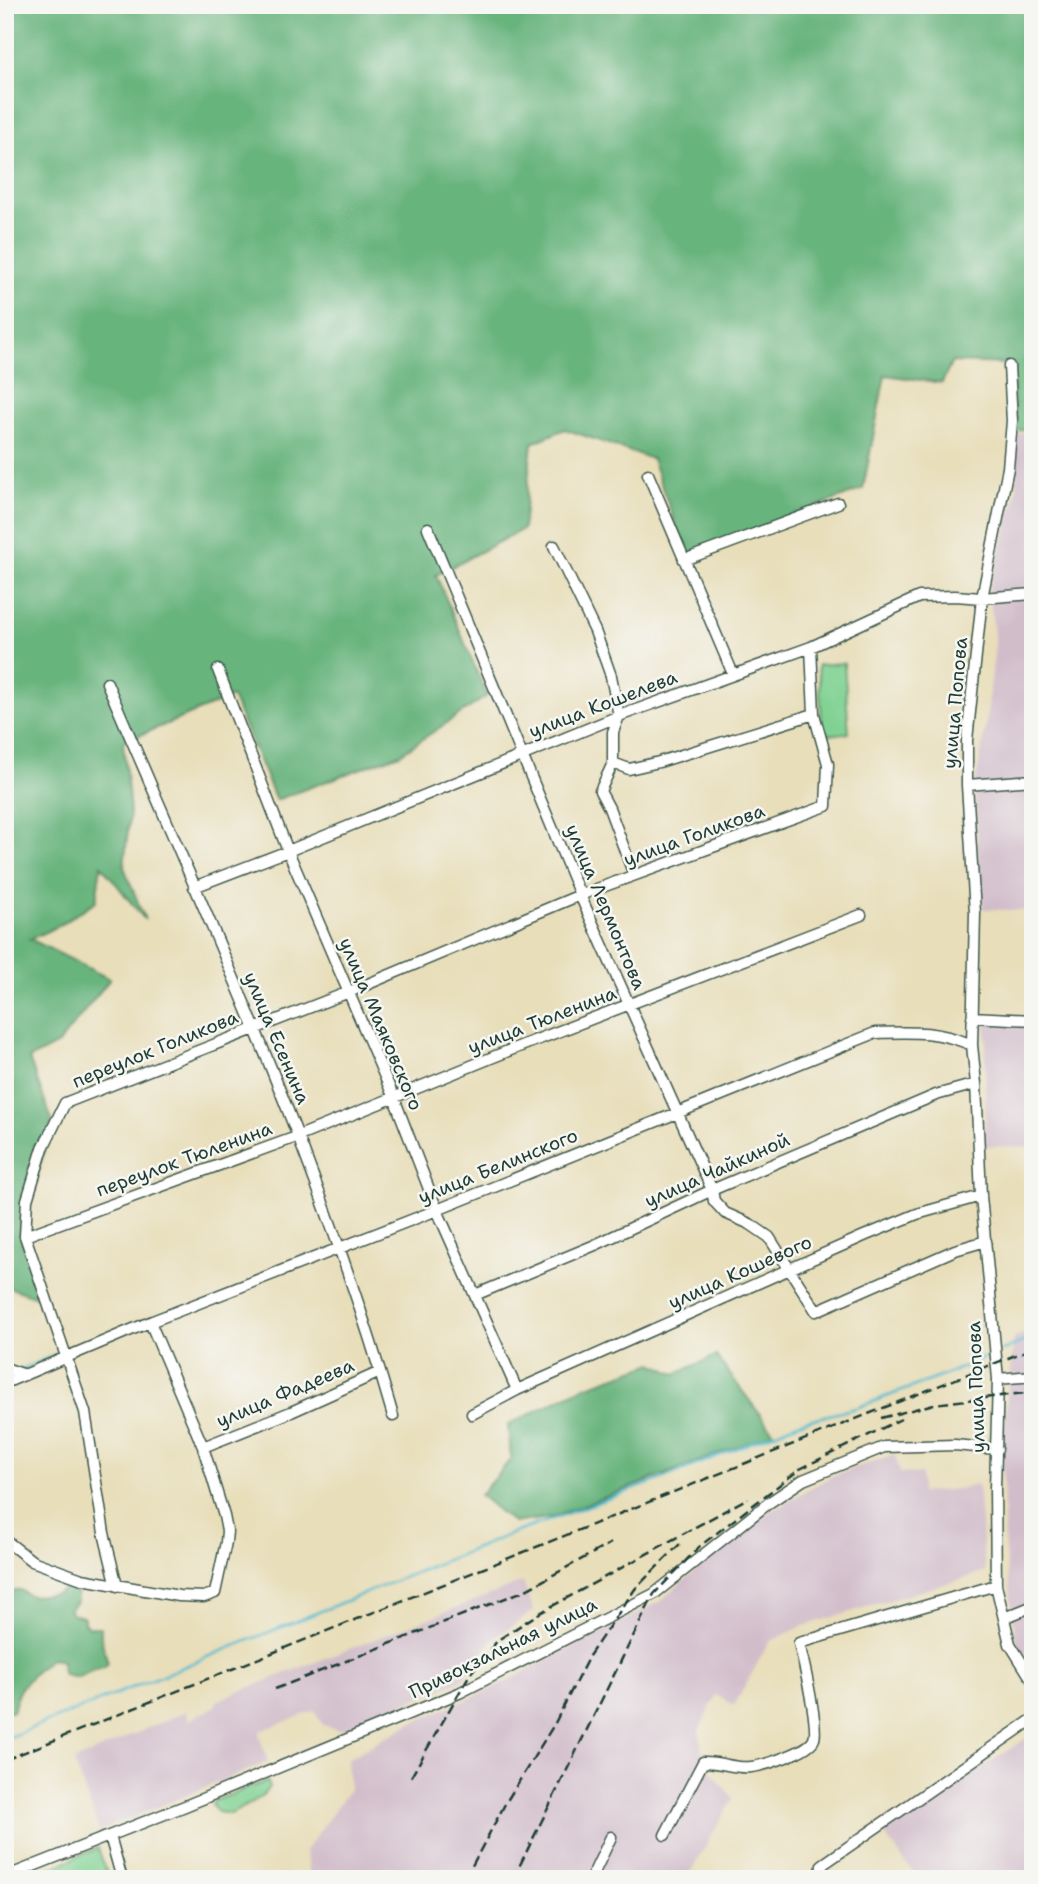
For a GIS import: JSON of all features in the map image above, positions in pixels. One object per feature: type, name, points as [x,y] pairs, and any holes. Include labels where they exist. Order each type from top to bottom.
[{"type":"street","name":"улица Попова","points":[[972,1045],[975,914],[967,740],[982,598],[1008,468],[1012,421],[1009,366]]},
{"type":"street","points":[[648,474],[733,674]]},
{"type":"street","points":[[684,560],[838,503]]},
{"type":"street","name":"улица Лермонтова","points":[[428,528],[580,895],[678,1112],[712,1190],[714,1201],[725,1213],[750,1224],[769,1237],[816,1311],[955,1250],[986,1241]]},
{"type":"street","points":[[554,546],[595,631],[611,676],[619,716],[613,732],[613,763],[600,791],[634,875]]},
{"type":"street","name":"улица Кошелева","points":[[194,887],[619,716],[811,647],[919,597],[982,598],[1033,594]]},
{"type":"street","name":"улица Голикова","points":[[349,992],[580,895],[826,806],[828,764],[814,714],[811,647]]},
{"type":"street","name":"улица Маяковского","points":[[218,670],[288,851],[394,1098],[437,1210],[517,1390]]},
{"type":"street","name":"улица Есенина","points":[[107,683],[299,1136],[340,1249],[393,1416]]},
{"type":"street","points":[[613,763],[629,769],[659,762],[814,714]]},
{"type":"street","points":[[967,785],[1033,780]]},
{"type":"street","name":"улица Тюленина","points":[[394,1098],[861,915]]},
{"type":"street","name":"переулок Голикова","points":[[25,1236],[27,1200],[43,1149],[65,1103],[349,992]]},
{"type":"street","points":[[972,1017],[1033,1020]]},
{"type":"street","name":"улица Белинского","points":[[5,1383],[150,1322],[340,1249],[875,1033],[932,1032],[972,1045]]},
{"type":"street","points":[[972,1045],[976,1084]]},
{"type":"street","name":"улица Попова","points":[[976,1084],[981,1196],[998,1380],[996,1585],[1010,1644],[1033,1681]]},
{"type":"street","name":"улица Чайкиной","points":[[475,1295],[596,1245],[712,1190],[936,1096],[976,1084]]},
{"type":"street","name":"переулок Тюленина","points":[[25,1236],[299,1136],[394,1098]]},
{"type":"street","name":"улица Кошевого","points":[[472,1414],[517,1390],[917,1214],[981,1196]]},
{"type":"street","points":[[25,1236],[85,1412],[104,1533],[117,1586]]},
{"type":"street","points":[[5,1540],[32,1561],[82,1579],[178,1596],[212,1596],[216,1589],[227,1531],[203,1447],[150,1322]]},
{"type":"street","points":[[5,1368],[25,1374]]},
{"type":"street","name":"улица Фадеева","points":[[203,1447],[291,1412],[380,1372]]},
{"type":"street","points":[[998,1380],[1033,1376]]},
{"type":"street","name":"Привокзальная улица","points":[[5,1877],[498,1675],[654,1594],[770,1502],[803,1480],[884,1447],[955,1445],[997,1449]]},
{"type":"street","points":[[665,1835],[703,1762],[715,1761],[739,1767],[754,1767],[794,1753],[815,1738],[799,1643],[996,1585]]},
{"type":"street","points":[[1004,1618],[1033,1606]]},
{"type":"street","points":[[821,1874],[822,1864],[1033,1719]]},
{"type":"street","points":[[110,1836],[122,1879]]},
{"type":"street","points":[[591,1879],[611,1837]]},
{"type":"shaded area","points":[[1033,432],[1033,911],[983,909],[975,786],[986,725],[995,644],[989,587],[1017,491],[1015,434]]},
{"type":"shaded area","points":[[986,1022],[1033,1024],[1033,1147],[985,1146]]},
{"type":"shaded area","points":[[1033,1330],[1033,1667],[1016,1642],[1005,1552],[1002,1442],[1014,1338]]},
{"type":"shaded area","points":[[895,1454],[900,1473],[921,1474],[921,1493],[978,1484],[985,1572],[803,1626],[769,1642],[734,1706],[716,1695],[699,1731],[703,1762],[733,1798],[687,1879],[311,1879],[305,1851],[349,1790],[347,1759],[411,1723],[495,1687],[659,1602],[750,1523],[832,1476]]},
{"type":"shaded area","points":[[523,1582],[534,1611],[493,1639],[462,1680],[340,1730],[323,1725],[314,1711],[260,1731],[268,1762],[99,1831],[74,1761],[186,1711],[189,1721],[230,1695]]},
{"type":"shaded area","points":[[1033,1734],[1033,1879],[918,1879],[882,1832]]},
{"type":"green space","points":[[5,5],[1033,5],[1033,429],[1015,431],[1012,364],[952,362],[942,383],[885,375],[863,489],[687,556],[652,459],[565,429],[532,443],[523,529],[436,575],[487,696],[400,754],[276,800],[232,697],[123,742],[130,811],[124,867],[145,920],[101,865],[96,901],[58,926],[30,939],[110,979],[58,1044],[29,1059],[52,1120],[21,1237],[39,1298],[5,1286]]},
{"type":"green space","points":[[844,663],[849,733],[823,735],[818,665]]},
{"type":"green space","points":[[716,1356],[774,1433],[553,1517],[513,1523],[480,1495],[511,1459],[508,1425],[582,1388],[653,1363],[675,1374]]},
{"type":"green space","points":[[71,1586],[77,1595],[77,1601],[69,1609],[72,1614],[84,1617],[84,1623],[89,1627],[101,1627],[101,1639],[108,1663],[104,1667],[74,1677],[62,1673],[62,1661],[51,1658],[20,1689],[13,1711],[5,1711],[5,1592],[20,1590],[31,1596],[56,1594]]},
{"type":"green space","points":[[267,1781],[269,1787],[261,1797],[231,1814],[218,1812],[212,1805],[214,1801]]},
{"type":"green space","points":[[98,1848],[109,1879],[54,1879],[50,1868]]},
{"type":"waterway","points":[[1000,1351],[1033,1338]]},
{"type":"waterway","points":[[68,1350],[95,1340]]},
{"type":"waterway","points":[[20,1370],[62,1352]]},
{"type":"waterway","points":[[5,1739],[511,1534],[659,1480],[801,1422],[856,1408],[950,1373],[994,1353]]},
{"type":"railway","points":[[5,1760],[1033,1348]]},
{"type":"railway","points":[[881,1418],[934,1404],[1033,1392]]},
{"type":"railway","points":[[513,1879],[654,1594],[700,1546],[800,1469],[901,1419]]},
{"type":"railway","points":[[411,1777],[470,1674],[498,1640],[538,1614],[748,1498]]},
{"type":"railway","points":[[275,1689],[526,1590],[611,1543]]},
{"type":"railway","points":[[465,1879],[505,1804],[555,1723],[589,1656],[635,1589],[680,1544]]}]
